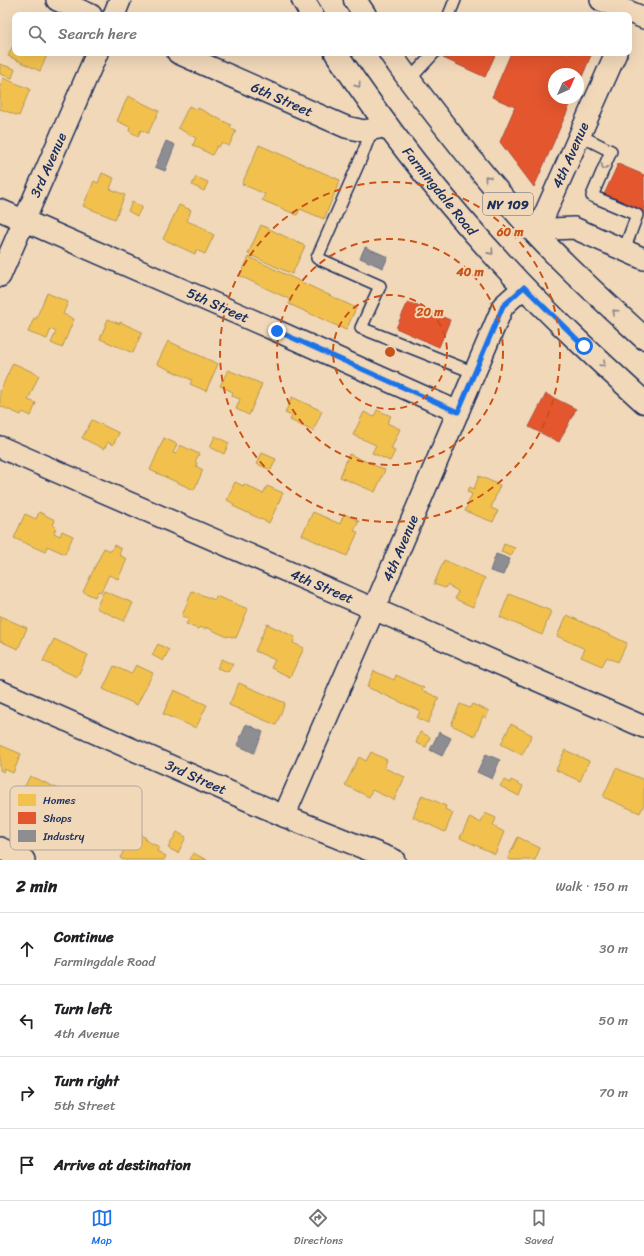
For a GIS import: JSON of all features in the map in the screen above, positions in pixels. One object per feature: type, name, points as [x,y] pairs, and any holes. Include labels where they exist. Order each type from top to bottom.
[{"type":"main road","points":[[303,0],[310,12]]},
{"type":"main road","points":[[355,0],[363,12]]},
{"type":"main road","name":"Farmingdale Road","points":[[338,56],[367,99],[380,128],[524,287],[644,402]]},
{"type":"main road","name":"NY 109","points":[[392,56],[409,80],[496,190],[536,234],[595,293],[644,338]]},
{"type":"street","points":[[57,0],[84,12]]},
{"type":"street","points":[[115,12],[120,0]]},
{"type":"street","points":[[601,0],[631,12]]},
{"type":"street","name":"3rd Avenue","points":[[0,276],[96,56]]},
{"type":"street","name":"6th Street","points":[[185,56],[346,127],[364,131],[380,128]]},
{"type":"street","name":"4th Avenue","points":[[536,234],[615,56]]},
{"type":"street","name":"5th Street","points":[[0,210],[458,412]]},
{"type":"street","points":[[536,234],[552,229],[574,228],[644,258]]},
{"type":"street","name":"4th Avenue","points":[[284,816],[503,306],[524,287]]},
{"type":"street","name":"4th Street","points":[[0,447],[644,727]]},
{"type":"street","name":"3rd Street","points":[[0,690],[284,816],[394,860]]},
{"type":"street","points":[[0,848],[24,860]]},
{"type":"lane","points":[[450,12],[455,0]]},
{"type":"lane","points":[[409,80],[431,56]]},
{"type":"lane","points":[[380,128],[361,158],[317,258],[380,286],[361,328],[475,373]]},
{"type":"lane","points":[[579,135],[611,151],[592,196],[636,215],[624,250]]},
{"type":"building: Homes","points":[[12,47],[12,56],[47,56],[40,71],[8,56]]},
{"type":"building: Homes","points":[[0,64],[15,69],[12,78],[0,74]]},
{"type":"building: Homes","points":[[3,78],[30,89],[19,116],[0,109],[0,87]]},
{"type":"building: Homes","points":[[128,96],[159,111],[148,133],[141,130],[138,136],[129,131],[130,127],[117,121]]},
{"type":"building: Homes","points":[[189,106],[197,110],[198,108],[231,125],[230,128],[236,131],[229,146],[221,143],[219,147],[217,146],[212,155],[193,145],[196,138],[178,128]]},
{"type":"building: Homes","points":[[259,145],[340,180],[324,219],[300,209],[297,215],[262,200],[265,194],[242,184]]},
{"type":"building: Homes","points":[[102,173],[114,178],[110,189],[125,195],[115,219],[83,206],[94,181],[98,183]]},
{"type":"building: Homes","points":[[196,177],[208,182],[204,191],[192,185]]},
{"type":"building: Homes","points":[[132,202],[142,207],[137,216],[128,211]]},
{"type":"building: Homes","points":[[179,205],[191,210],[187,221],[206,229],[206,231],[214,235],[205,254],[196,250],[195,254],[163,239]]},
{"type":"building: Homes","points":[[261,225],[305,246],[292,274],[248,254]]},
{"type":"building: Homes","points":[[249,257],[356,308],[346,330],[289,304],[291,300],[240,276]]},
{"type":"building: Homes","points":[[47,293],[68,302],[63,314],[74,319],[62,348],[51,343],[56,332],[51,329],[47,339],[28,332],[34,318],[36,319]]},
{"type":"building: Homes","points":[[108,319],[120,324],[120,322],[142,332],[133,353],[100,339]]},
{"type":"building: Homes","points":[[168,341],[218,364],[206,391],[190,384],[192,380],[157,364]]},
{"type":"building: Homes","points":[[13,363],[39,375],[28,400],[36,403],[31,416],[23,412],[21,415],[0,406],[0,391]]},
{"type":"building: Homes","points":[[228,370],[262,384],[249,415],[236,409],[240,399],[232,396],[233,392],[220,386]]},
{"type":"building: Homes","points":[[292,397],[322,411],[313,431],[290,420],[292,416],[285,413]]},
{"type":"building: Homes","points":[[377,410],[391,416],[387,423],[400,429],[391,449],[395,451],[390,461],[372,453],[376,445],[353,435],[364,412],[374,417]]},
{"type":"building: Homes","points":[[92,420],[119,433],[113,445],[108,442],[104,449],[82,438]]},
{"type":"building: Homes","points":[[215,436],[229,443],[224,454],[210,447]]},
{"type":"building: Homes","points":[[164,438],[177,444],[173,453],[176,454],[180,445],[199,454],[195,462],[197,463],[196,466],[203,470],[194,490],[150,470]]},
{"type":"building: Homes","points":[[262,453],[276,459],[271,470],[257,464]]},
{"type":"building: Homes","points":[[349,454],[385,470],[375,492],[340,477]]},
{"type":"building: Homes","points":[[479,476],[500,485],[491,508],[498,511],[493,522],[465,511],[472,494],[467,492],[470,487],[474,489]]},
{"type":"building: Homes","points":[[235,482],[243,486],[244,484],[263,494],[267,486],[283,493],[269,523],[233,506],[234,504],[227,500]]},
{"type":"building: Homes","points":[[39,512],[55,520],[53,526],[56,527],[54,533],[60,536],[62,531],[73,536],[65,554],[47,546],[45,552],[14,538],[25,514],[36,519]]},
{"type":"building: Homes","points":[[313,512],[340,524],[344,514],[359,521],[354,531],[358,532],[347,556],[302,535]]},
{"type":"building: Homes","points":[[504,544],[515,548],[511,556],[501,552]]},
{"type":"building: Homes","points":[[114,545],[121,549],[119,555],[127,559],[118,579],[109,575],[101,592],[98,591],[95,597],[83,592],[104,548],[111,551]]},
{"type":"building: Homes","points":[[444,560],[485,578],[473,607],[455,599],[458,591],[447,585],[445,588],[434,584]]},
{"type":"building: Homes","points":[[104,591],[133,603],[124,621],[96,608]]},
{"type":"building: Homes","points":[[192,591],[215,600],[216,596],[248,609],[236,638],[229,636],[227,637],[206,627],[205,629],[200,627],[198,629],[186,624],[189,619],[182,616]]},
{"type":"building: Homes","points":[[509,594],[551,611],[542,635],[500,617]]},
{"type":"building: Homes","points":[[567,615],[627,643],[618,662],[607,657],[602,666],[581,657],[585,649],[557,636]]},
{"type":"building: Homes","points":[[0,616],[27,628],[18,649],[0,641]]},
{"type":"building: Homes","points":[[267,624],[295,637],[293,643],[304,648],[290,677],[271,668],[275,660],[255,651]]},
{"type":"building: Homes","points":[[54,639],[88,655],[77,677],[43,661]]},
{"type":"building: Homes","points":[[158,644],[169,650],[163,661],[152,655]]},
{"type":"building: Homes","points":[[222,659],[233,664],[228,672],[217,668]]},
{"type":"building: Homes","points":[[136,665],[153,673],[137,705],[103,689],[114,666],[131,674]]},
{"type":"building: Homes","points":[[374,671],[394,680],[396,675],[424,688],[422,690],[439,698],[428,723],[417,718],[420,711],[367,687]]},
{"type":"building: Homes","points":[[239,683],[285,703],[276,725],[229,705]]},
{"type":"building: Homes","points":[[174,690],[207,705],[196,728],[163,714]]},
{"type":"building: Homes","points":[[460,704],[470,708],[472,704],[489,711],[486,718],[483,716],[475,736],[451,725]]},
{"type":"building: Homes","points":[[511,724],[532,735],[522,755],[501,744]]},
{"type":"building: Homes","points":[[420,732],[430,737],[426,747],[416,743]]},
{"type":"building: Homes","points":[[0,745],[21,754],[13,773],[4,769],[3,772],[0,770]]},
{"type":"building: Homes","points":[[565,750],[589,761],[580,781],[556,770]]},
{"type":"building: Homes","points":[[371,752],[387,760],[384,768],[405,777],[394,800],[372,790],[369,797],[345,785],[359,757],[366,761]]},
{"type":"building: Homes","points":[[616,768],[644,780],[644,804],[640,813],[603,797]]},
{"type":"building: Homes","points":[[30,776],[52,786],[25,786]]},
{"type":"building: Homes","points":[[504,780],[510,783],[511,780],[523,786],[519,796],[500,786]]},
{"type":"building: Homes","points":[[422,795],[446,806],[445,809],[453,813],[445,832],[413,817]]},
{"type":"building: Homes","points":[[485,813],[496,818],[493,826],[504,832],[495,854],[460,838],[470,817],[481,823]]},
{"type":"building: Homes","points":[[177,832],[186,837],[178,853],[168,848]]},
{"type":"building: Homes","points":[[142,836],[146,838],[145,840],[159,847],[157,851],[166,856],[164,860],[125,860],[120,858],[124,850],[142,850]]},
{"type":"building: Homes","points":[[518,837],[540,848],[535,860],[511,860],[508,858]]},
{"type":"building: Homes","points":[[193,853],[207,860],[189,860]]},
{"type":"building: Shops","points":[[444,56],[495,56],[485,77],[443,58]]},
{"type":"building: Shops","points":[[510,56],[591,56],[584,72],[584,68],[548,68],[548,104],[570,104],[534,187],[500,142],[515,107],[492,97]]},
{"type":"building: Shops","points":[[618,164],[644,175],[644,215],[603,197]]},
{"type":"building: Shops","points":[[408,302],[450,320],[439,347],[396,328]]},
{"type":"building: Shops","points":[[546,394],[576,409],[559,442],[529,427]]},
{"type":"building: Industry","points":[[166,141],[175,145],[165,171],[155,167]]},
{"type":"building: Industry","points":[[365,247],[388,257],[383,268],[360,258]]},
{"type":"building: Industry","points":[[496,554],[510,559],[503,575],[490,571]]},
{"type":"building: Industry","points":[[246,724],[263,732],[254,753],[237,745]]},
{"type":"building: Industry","points":[[439,732],[451,738],[442,756],[430,750]]},
{"type":"building: Industry","points":[[486,754],[500,760],[492,779],[477,772]]},
{"type":"route","points":[[277,331],[458,412],[503,306],[524,287],[584,346]]}]
